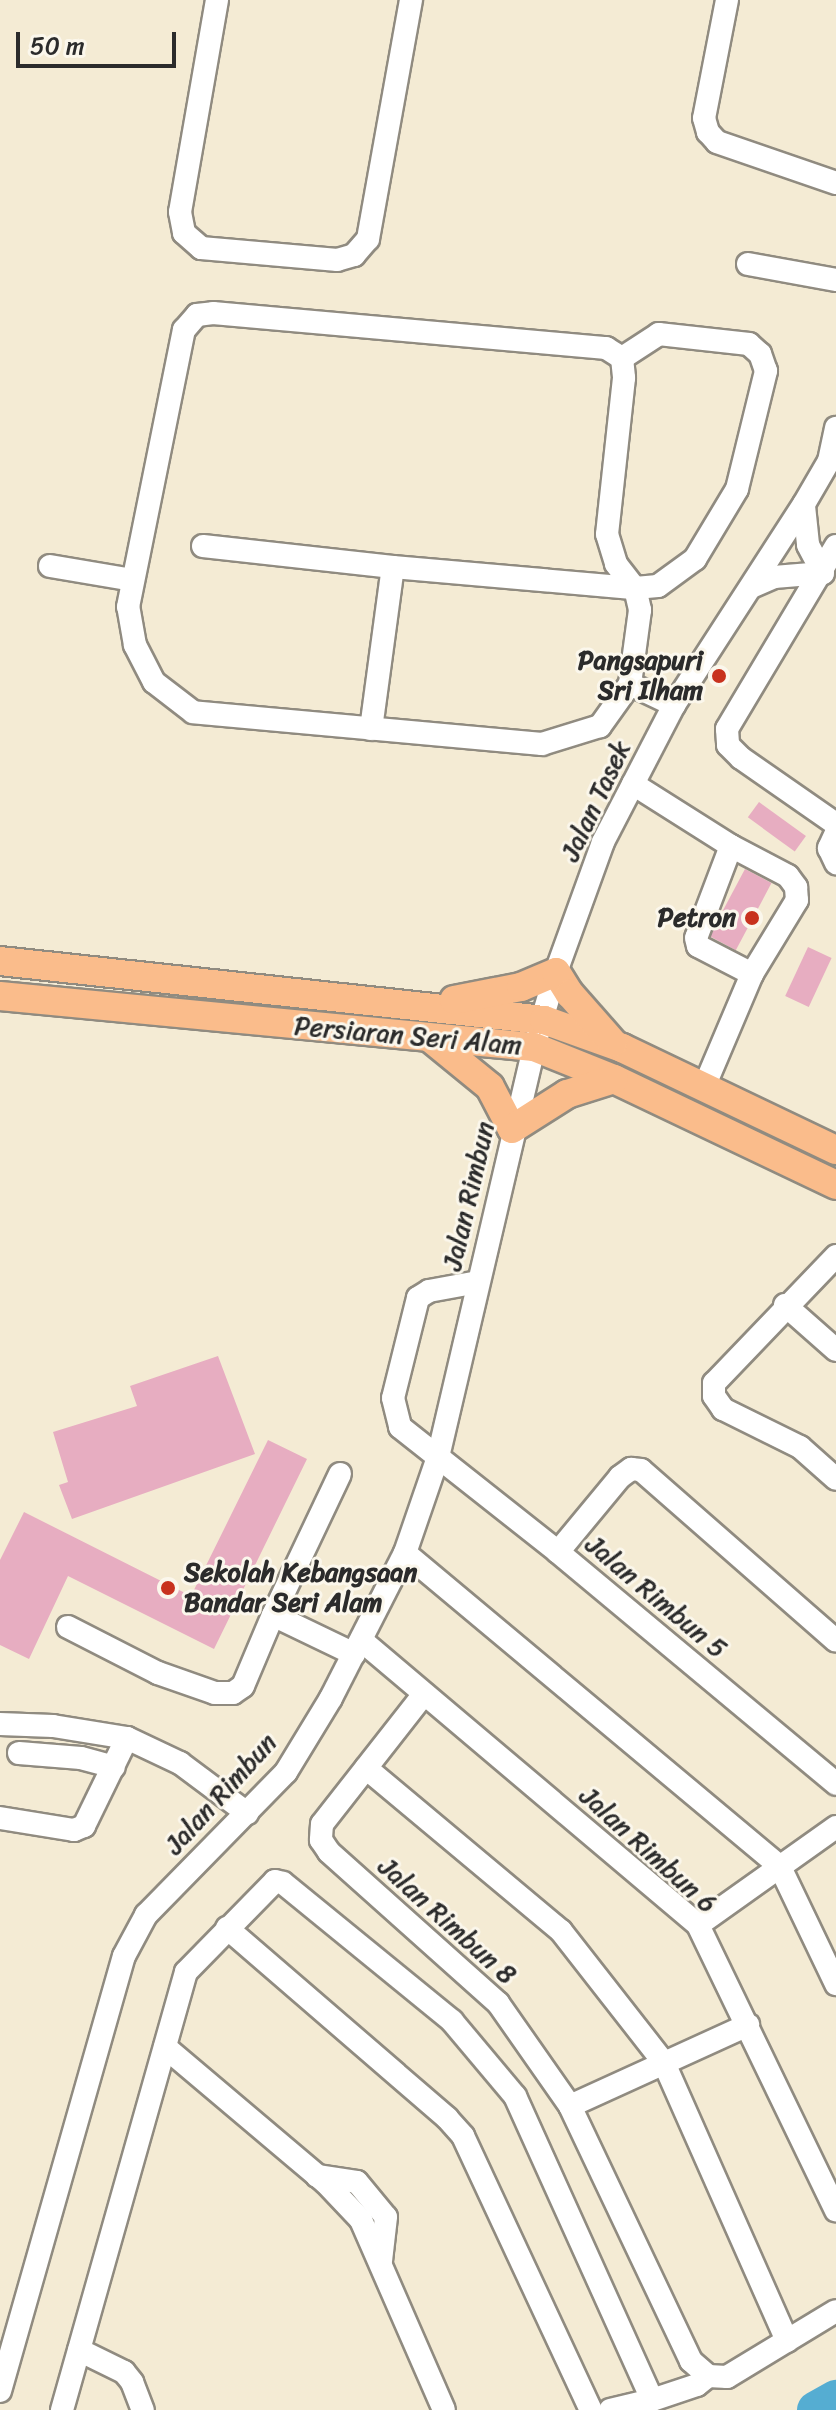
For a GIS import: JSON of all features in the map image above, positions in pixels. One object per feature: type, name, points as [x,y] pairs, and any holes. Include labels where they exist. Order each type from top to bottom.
[{"type":"main road","name":"Persiaran Seri Alam","points":[[0,961],[544,1020],[616,1046],[836,1150]]},
{"type":"main road","points":[[413,1006],[493,995],[556,972],[588,1017],[616,1046]]},
{"type":"main road","name":"Persiaran Seri Alam","points":[[0,996],[534,1047],[614,1079],[836,1185]]},
{"type":"main road","points":[[429,1038],[490,1087],[512,1129],[567,1094],[614,1079]]},
{"type":"street","points":[[217,0],[180,212],[184,233],[201,248],[337,260],[354,255],[368,239],[411,0]]},
{"type":"street","points":[[727,0],[704,118],[708,132],[717,142],[836,183]]},
{"type":"street","points":[[748,264],[836,280]]},
{"type":"street","points":[[213,313],[606,348],[622,358],[624,378],[607,534],[616,564],[635,588],[640,610],[630,684],[600,726],[542,744],[193,712],[154,682],[135,645],[128,607],[184,330],[197,315],[213,313]]},
{"type":"street","points":[[203,546],[393,567],[635,588],[658,586],[695,559],[737,489],[766,371],[760,354],[749,344],[659,334],[622,358]]},
{"type":"street","name":"Jalan Tasek","points":[[534,1047],[556,972],[603,842],[674,705],[784,541],[829,461],[836,428]]},
{"type":"street","points":[[804,504],[808,545],[829,576]]},
{"type":"street","points":[[784,541],[829,576]]},
{"type":"street","points":[[836,546],[829,576],[727,729],[728,745],[836,824]]},
{"type":"street","points":[[50,566],[133,580]]},
{"type":"street","points":[[371,729],[393,567]]},
{"type":"street","points":[[751,587],[774,577],[829,576]]},
{"type":"street","points":[[630,684],[674,705]]},
{"type":"street","points":[[633,784],[731,846],[788,876],[796,887],[797,900],[752,974],[704,1087]]},
{"type":"street","points":[[836,833],[829,848],[836,863]]},
{"type":"street","points":[[731,846],[696,938],[698,946],[752,974]]},
{"type":"street","name":"Jalan Rimbun","points":[[0,2391],[124,1956],[146,1915],[286,1772],[358,1647],[405,1553],[438,1457],[512,1129],[534,1047]]},
{"type":"street","points":[[836,1256],[785,1305],[714,1383],[714,1396],[723,1409],[800,1447],[836,1479]]},
{"type":"street","name":"Jalan Rimbun 5","points":[[478,1282],[429,1291],[418,1298],[393,1398],[400,1427],[558,1552],[836,1784]]},
{"type":"street","points":[[785,1305],[836,1350]]},
{"type":"street","points":[[558,1552],[620,1477],[631,1469],[641,1470],[836,1641]]},
{"type":"street","points":[[68,1627],[158,1673],[215,1693],[233,1693],[243,1686],[340,1474]]},
{"type":"street","points":[[405,1553],[780,1867],[836,1984]]},
{"type":"street","name":"Jalan Rimbun 6","points":[[273,1615],[358,1647],[424,1694],[698,1925],[834,2200]]},
{"type":"street","name":"Jalan Rimbun 8","points":[[424,1694],[322,1824],[321,1840],[329,1852],[498,2003],[570,2106],[691,2361],[708,2376]]},
{"type":"street","points":[[0,1724],[53,1726],[127,1738],[180,1763],[247,1813]]},
{"type":"street","points":[[0,1818],[74,1830],[84,1826],[127,1738]]},
{"type":"street","points":[[19,1753],[81,1758],[114,1767]]},
{"type":"street","points":[[366,1768],[561,1931],[664,2063],[787,2341]]},
{"type":"street","points":[[698,1925],[836,1827]]},
{"type":"street","points":[[62,2410],[186,1972],[267,1885],[275,1881],[283,1883],[452,2021],[515,2096],[652,2400]]},
{"type":"street","points":[[227,1928],[447,2118],[463,2136],[591,2410]]},
{"type":"street","points":[[570,2106],[748,2025]]},
{"type":"street","points":[[165,2047],[317,2176],[361,2220],[444,2410]]},
{"type":"street","points":[[610,2410],[697,2385],[708,2376],[727,2377],[836,2311]]},
{"type":"street","points":[[79,2350],[124,2372],[132,2382],[143,2410]]},
{"type":"building","points":[[759,802],[806,836],[795,851],[748,817]]},
{"type":"building","points":[[745,869],[771,883],[736,950],[709,936]]},
{"type":"building","points":[[808,947],[832,958],[809,1007],[785,996]]},
{"type":"building","points":[[218,1356],[255,1454],[72,1519],[59,1485],[68,1482],[53,1432],[137,1406],[130,1386]]},
{"type":"building","points":[[268,1440],[307,1459],[214,1649],[68,1576],[29,1659],[0,1645],[0,1560],[24,1512],[191,1596]]},
{"type":"waterway","points":[[816,2410],[836,2399]]},
{"type":"place","name":"Pangsapuri Sri Ilham","points":[[719,676]]},
{"type":"place","name":"Petron","points":[[752,918]]},
{"type":"place","name":"Sekolah Kebangsaan Bandar Seri Alam","points":[[168,1588]]}]
